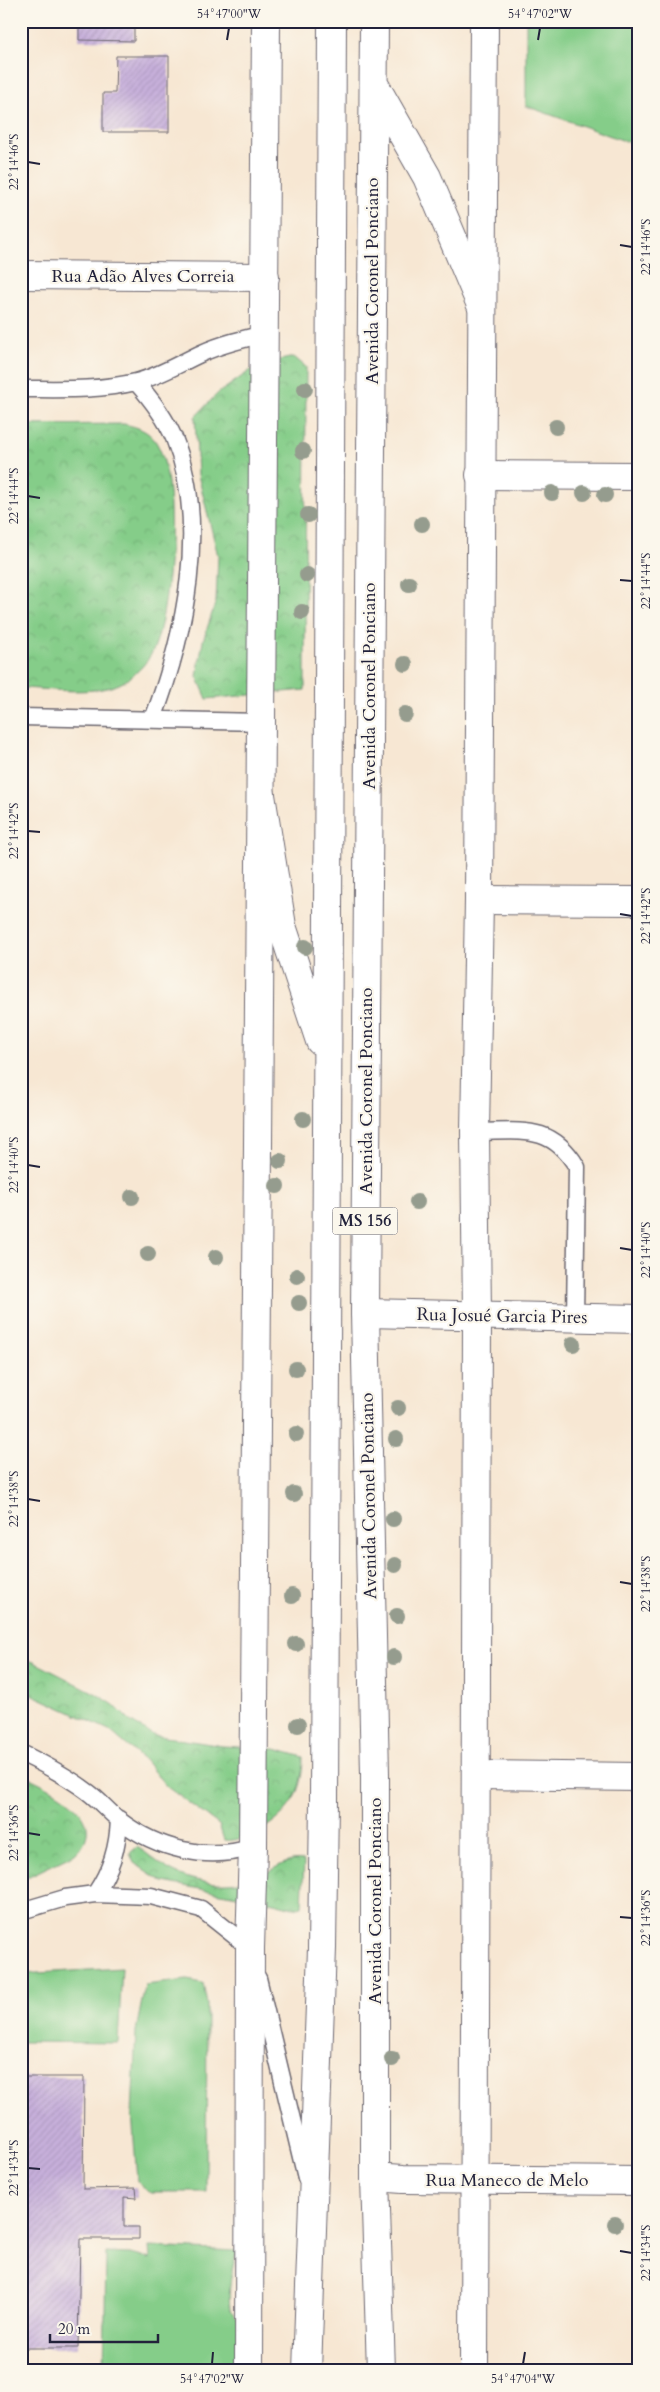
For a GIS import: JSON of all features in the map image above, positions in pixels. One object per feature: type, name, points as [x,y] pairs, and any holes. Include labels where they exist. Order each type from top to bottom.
[{"type":"main road","points":[[249,2371],[250,1948],[253,1847],[266,21]]},
{"type":"main road","points":[[307,2371],[322,1948],[324,1801],[332,21]]},
{"type":"main road","name":"Avenida Coronel Ponciano","points":[[374,21],[365,1313],[375,1774],[376,2177],[381,2371]]},
{"type":"main road","points":[[474,2371],[477,1316],[475,1132],[479,900],[484,21]]},
{"type":"main road","points":[[373,83],[427,177],[481,305]]},
{"type":"main road","name":"Rua Adão Alves Correia","points":[[21,275],[265,277]]},
{"type":"main road","points":[[480,475],[639,476]]},
{"type":"main road","points":[[261,795],[282,926],[327,1065]]},
{"type":"main road","points":[[479,900],[639,901]]},
{"type":"main road","name":"Rua Josué Garcia Pires","points":[[365,1313],[639,1319]]},
{"type":"main road","points":[[476,1775],[639,1777]]},
{"type":"main road","name":"Rua Maneco de Melo","points":[[376,2177],[402,2179],[639,2181]]},
{"type":"lane","points":[[21,389],[101,388],[136,382],[169,371],[202,353],[238,340],[264,334]]},
{"type":"lane","points":[[136,382],[161,412],[174,436],[183,462],[188,498],[190,539],[186,599],[169,678],[153,720]]},
{"type":"lane","points":[[21,717],[262,722]]},
{"type":"lane","points":[[475,1132],[533,1132],[554,1139],[568,1152],[577,1166],[575,1318]]},
{"type":"lane","points":[[21,1753],[52,1768],[87,1792],[119,1820],[142,1835],[166,1846],[194,1853],[221,1853],[253,1847]]},
{"type":"lane","points":[[95,1894],[113,1862],[118,1841],[119,1820]]},
{"type":"lane","points":[[21,1911],[65,1898],[95,1894],[151,1896],[201,1909],[250,1948],[270,2020],[313,2208]]},
{"type":"green space","points":[[526,21],[639,21],[639,146],[526,106]]},
{"type":"green space","points":[[294,357],[306,367],[305,690],[207,699],[197,676],[203,641],[216,601],[218,556],[198,475],[195,417],[217,394],[258,365]]},
{"type":"green space","points":[[124,424],[146,432],[156,442],[163,459],[168,483],[170,541],[168,571],[161,624],[154,649],[148,660],[135,674],[114,686],[89,691],[21,688],[21,425]]},
{"type":"green space","points":[[21,1658],[34,1662],[95,1693],[114,1705],[130,1721],[153,1735],[223,1746],[275,1749],[303,1757],[300,1782],[291,1803],[276,1820],[266,1827],[239,1839],[224,1840],[219,1825],[167,1787],[144,1760],[109,1730],[35,1696],[21,1692]]},
{"type":"green space","points":[[21,1774],[61,1795],[74,1805],[83,1816],[87,1828],[85,1840],[75,1854],[21,1880]]},
{"type":"green space","points":[[137,1847],[164,1867],[190,1879],[214,1883],[238,1882],[261,1875],[287,1862],[304,1861],[302,1906],[293,1908],[163,1882],[134,1863],[130,1853]]},
{"type":"green space","points":[[122,1968],[118,2043],[21,2042],[21,1974]]},
{"type":"green space","points":[[187,1980],[203,1983],[207,2005],[206,2192],[149,2192],[137,2181],[132,2113],[136,2031],[145,1985]]},
{"type":"green space","points":[[149,2247],[237,2251],[233,2266],[229,2302],[230,2310],[245,2325],[243,2371],[104,2371],[106,2253],[131,2254],[150,2259]]},
{"type":"building","points":[[79,21],[170,21],[170,28],[134,27],[134,41],[79,40]]},
{"type":"building","points":[[116,56],[169,56],[169,132],[103,132],[103,93],[115,93]]},
{"type":"building","points":[[21,2077],[84,2077],[83,2189],[136,2188],[137,2198],[124,2197],[124,2227],[139,2227],[139,2239],[80,2239],[78,2348],[21,2348]]}]
